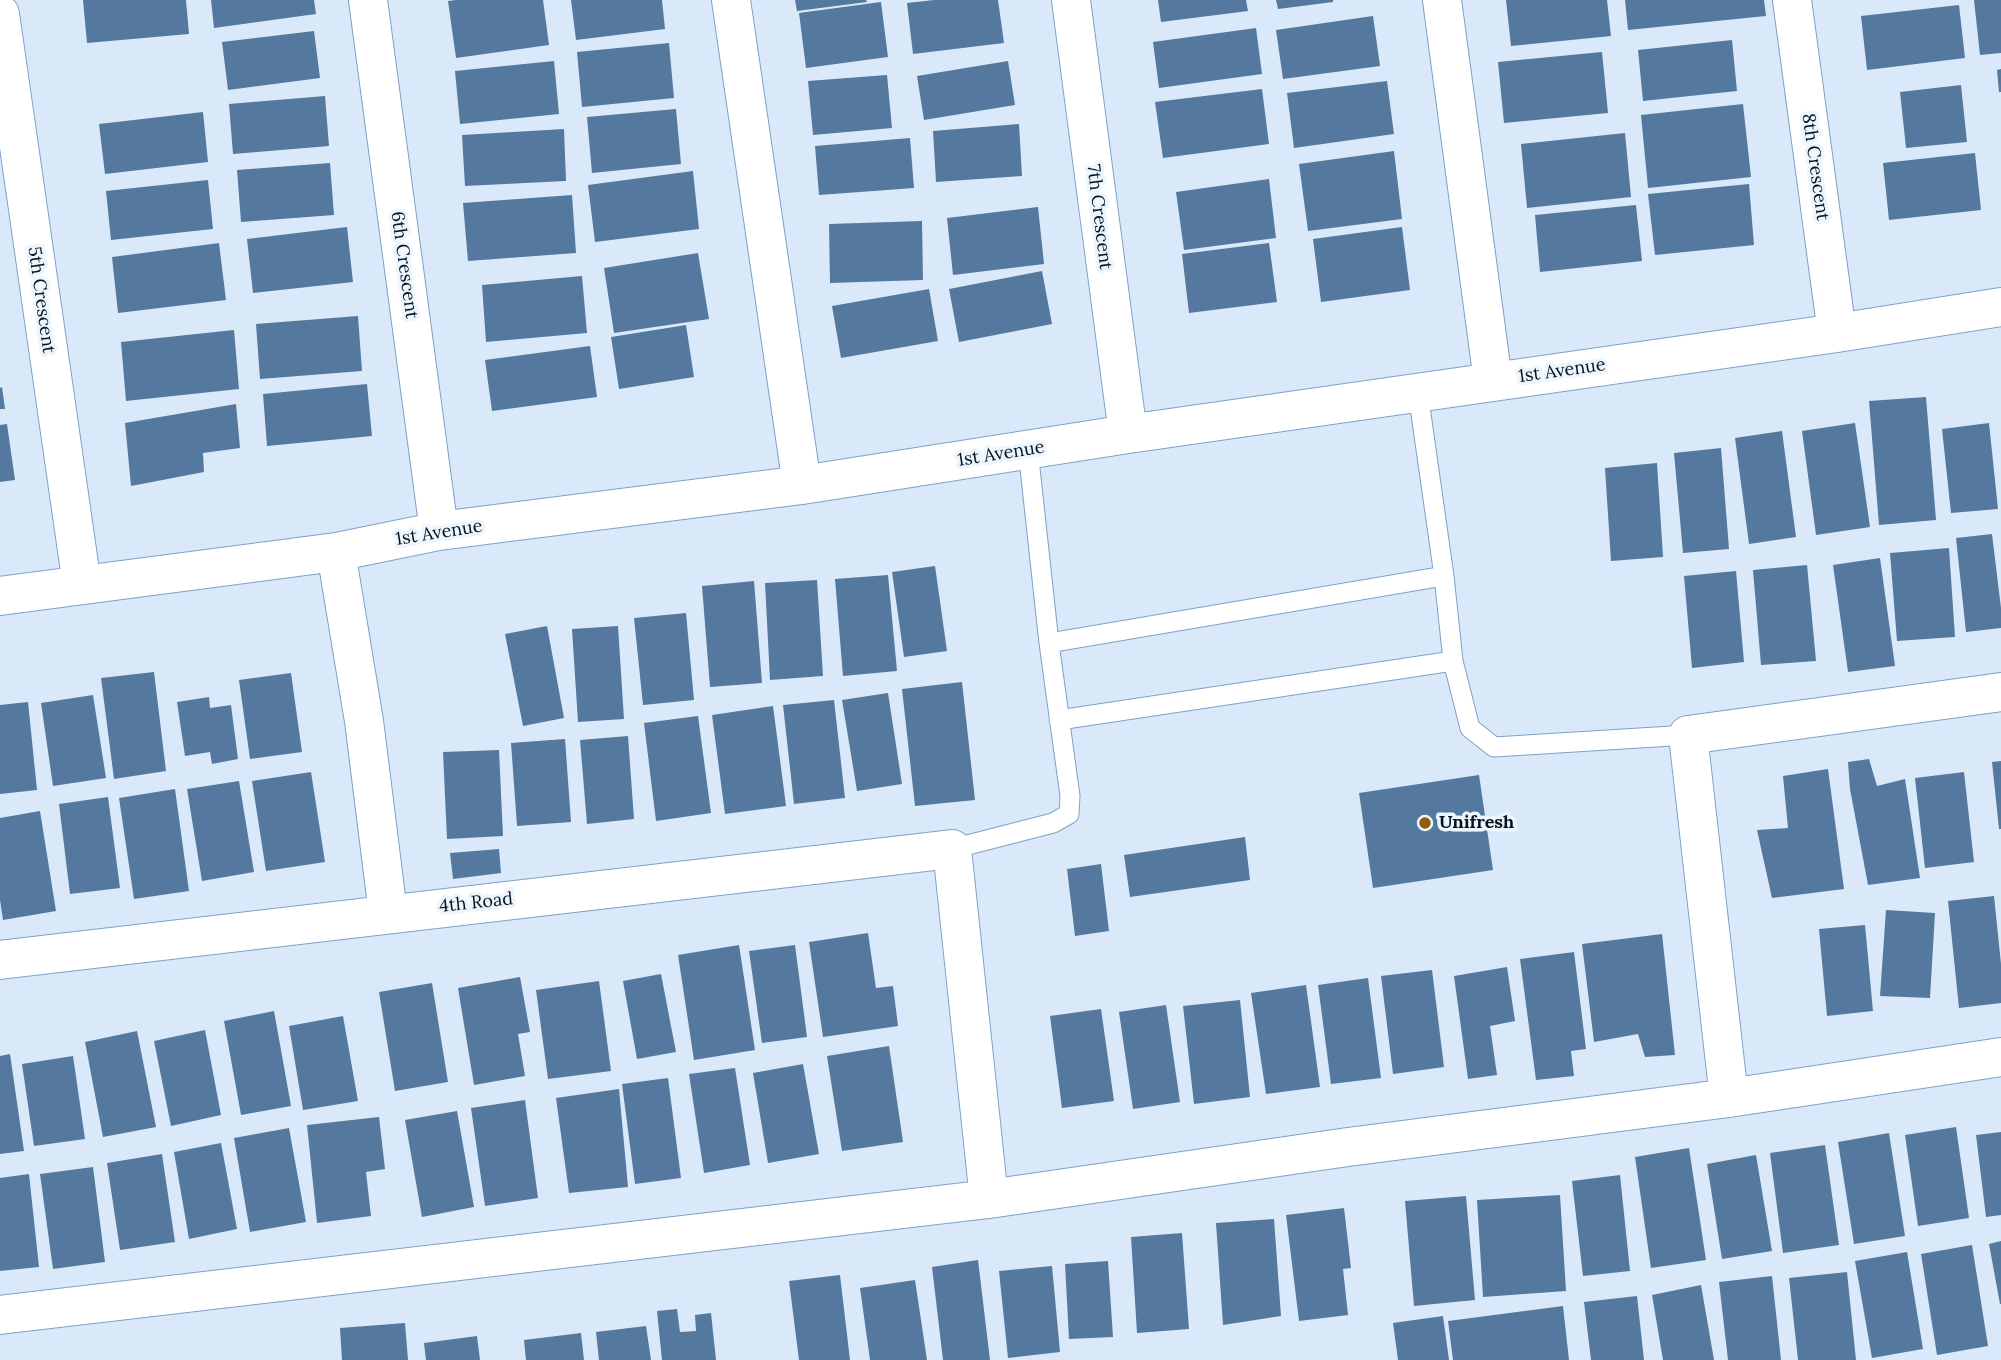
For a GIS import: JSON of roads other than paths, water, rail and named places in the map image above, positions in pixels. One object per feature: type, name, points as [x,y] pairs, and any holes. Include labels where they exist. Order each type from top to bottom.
[{"type":"street","name":"6th Crescent","points":[[368,0],[439,531]]},
{"type":"street","points":[[731,0],[802,485]]},
{"type":"street","name":"7th Crescent","points":[[1071,0],[1128,434]]},
{"type":"street","points":[[1442,0],[1493,381]]},
{"type":"street","name":"8th Crescent","points":[[1792,0],[1837,333]]},
{"type":"street","name":"5th Crescent","points":[[0,15],[82,585]]},
{"type":"street","name":"1st Avenue","points":[[0,596],[336,552],[439,531],[802,485],[1128,434],[1837,333],[2001,307]]},
{"type":"street","points":[[336,552],[364,721],[388,914]]},
{"type":"street","points":[[1729,1098],[1688,735],[2001,692]]},
{"type":"street","points":[[952,849],[989,1199]]},
{"type":"street","name":"4th Road","points":[[0,960],[952,849]]},
{"type":"street","points":[[0,1315],[989,1199],[1348,1147],[1729,1098],[2001,1057]]},
{"type":"lane","points":[[1418,393],[1453,661],[1470,728],[1494,747],[1688,735]]},
{"type":"lane","points":[[952,849],[1053,823],[1069,814],[1070,796],[1049,643],[1028,450]]},
{"type":"lane","points":[[1049,643],[1444,576]]},
{"type":"lane","points":[[1059,720],[1453,661]]},
{"type":"place","name":"Unifresh","points":[[1425,823]]}]
